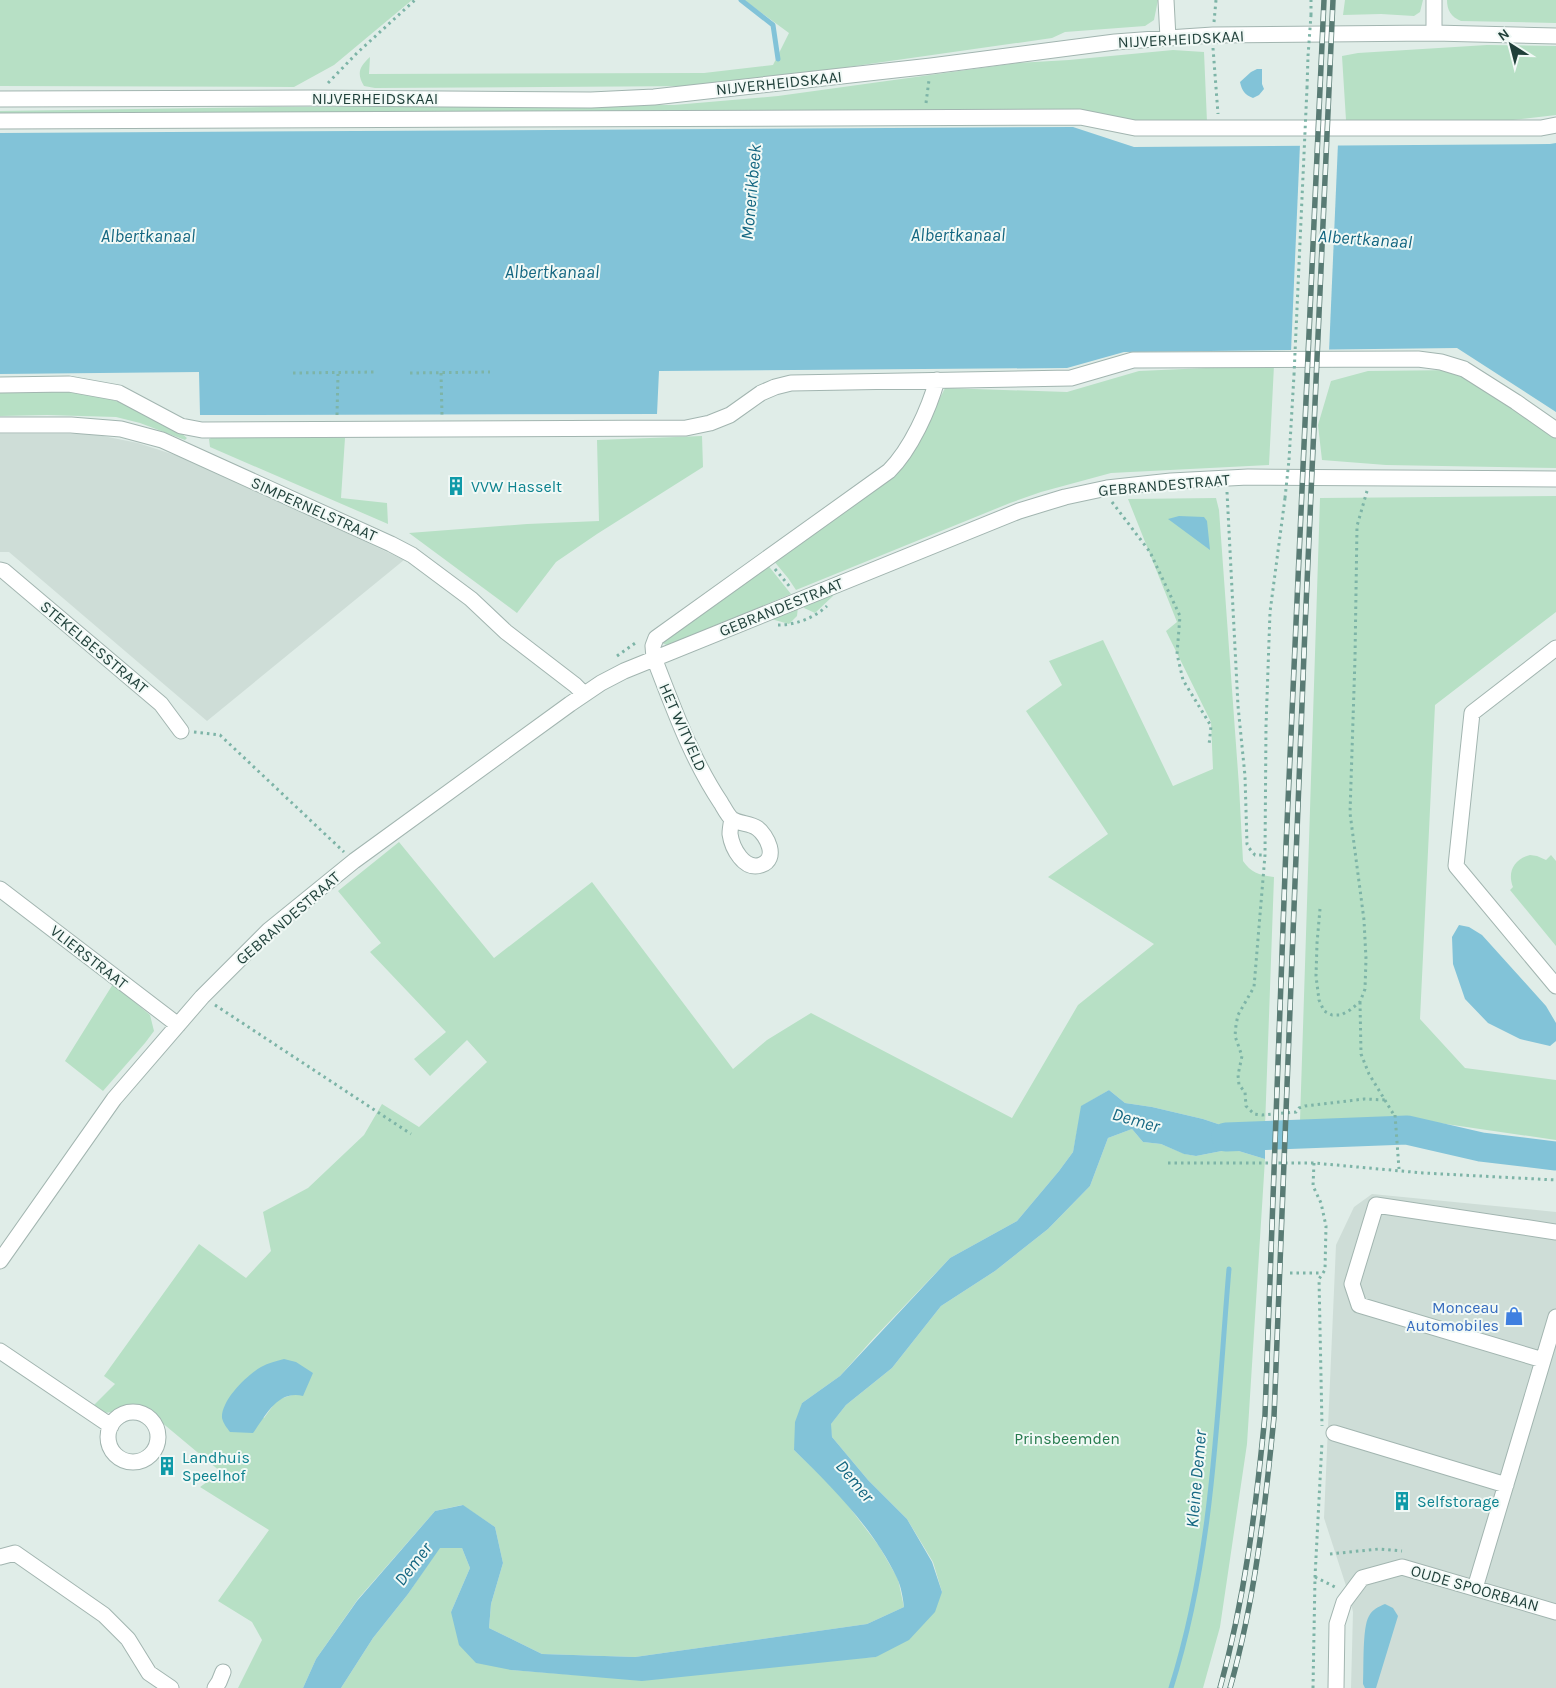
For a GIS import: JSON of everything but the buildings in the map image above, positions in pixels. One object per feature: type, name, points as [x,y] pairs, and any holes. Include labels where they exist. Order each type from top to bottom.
[{"type":"street","points":[[1166,0],[1168,38]]},
{"type":"street","points":[[1434,0],[1434,33]]},
{"type":"street","name":"NIJVERHEIDSKAAI","points":[[0,99],[313,98],[591,100],[645,97],[931,66],[1115,42],[1213,35],[1434,33],[1556,36]]},
{"type":"street","points":[[0,121],[924,116],[1080,117],[1135,128],[1541,128],[1556,125]]},
{"type":"street","points":[[0,385],[69,384],[119,393],[181,426],[202,430],[686,428],[710,423],[730,415],[774,386],[791,383],[1071,378],[1133,360],[1418,359],[1441,362],[1464,369],[1556,430]]},
{"type":"street","name":"GEBRANDESTRAAT","points":[[654,658],[652,646],[656,638],[889,470],[908,448],[932,399],[937,380]]},
{"type":"street","name":"SIMPERNELSTRAAT","points":[[0,425],[71,425],[121,429],[162,440],[391,544],[412,556],[471,599],[506,632],[584,694]]},
{"type":"street","name":"GEBRANDESTRAAT","points":[[0,1261],[114,1099],[202,997],[270,930],[354,861],[584,694],[624,671],[1019,511],[1065,497],[1107,488],[1171,480],[1248,477],[1556,479]]},
{"type":"street","name":"STEKELBESSTRAAT","points":[[0,570],[4,571],[161,704],[181,731]]},
{"type":"street","points":[[1556,648],[1472,713],[1456,866],[1556,986]]},
{"type":"street","name":"HET WITVELD","points":[[654,658],[691,752],[732,819]]},
{"type":"street","name":"VLIERSTRAAT","points":[[0,889],[178,1025]]},
{"type":"street","points":[[1543,1360],[1359,1305],[1352,1284],[1376,1205],[1556,1232]]},
{"type":"street","points":[[1475,1588],[1556,1317]]},
{"type":"street","points":[[0,1351],[111,1426]]},
{"type":"street","points":[[1334,1433],[1506,1485]]},
{"type":"street","points":[[0,1557],[15,1553],[104,1615],[128,1639],[148,1673],[171,1688]]},
{"type":"street","name":"OUDE SPOORBAAN","points":[[1336,1688],[1337,1624],[1344,1602],[1362,1578],[1402,1568],[1556,1612]]},
{"type":"street","points":[[215,1688],[223,1672]]},
{"type":"path","points":[[313,98],[356,53],[415,0]]},
{"type":"path","points":[[1216,0],[1213,35],[1219,127]]},
{"type":"path","points":[[1311,0],[1289,460],[1270,612],[1266,726],[1265,855],[1254,988],[1238,1015],[1235,1036],[1242,1056],[1238,1075],[1239,1084],[1245,1092],[1246,1106],[1254,1114],[1296,1112],[1304,1106],[1364,1099],[1385,1100]]},
{"type":"path","points":[[924,116],[931,66]]},
{"type":"path","points":[[293,373],[338,374],[375,372]]},
{"type":"path","points":[[410,372],[490,372]]},
{"type":"path","points":[[441,373],[442,422]]},
{"type":"path","points":[[337,420],[338,374]]},
{"type":"path","points":[[1217,492],[1227,492],[1228,498],[1238,706],[1245,776],[1247,844],[1255,855],[1265,855]]},
{"type":"path","points":[[1366,493],[1357,526],[1350,813],[1364,920],[1366,959],[1365,989],[1360,1002],[1361,1054],[1369,1074],[1395,1115],[1400,1170]]},
{"type":"path","points":[[1118,498],[1110,499],[1150,552],[1180,616],[1177,654],[1183,680],[1211,726],[1209,745]]},
{"type":"path","points":[[806,619],[819,614],[832,602]]},
{"type":"path","points":[[181,731],[220,735],[354,861]]},
{"type":"path","points":[[1320,909],[1316,943],[1316,976],[1319,1000],[1324,1011],[1332,1015],[1350,1010],[1360,1002]]},
{"type":"path","points":[[202,997],[411,1134]]},
{"type":"path","points":[[1168,1163],[1314,1163],[1556,1180]]},
{"type":"path","points":[[1314,1163],[1313,1186],[1321,1203],[1326,1226],[1325,1270],[1319,1280]]},
{"type":"path","points":[[1290,1273],[1323,1273]]},
{"type":"path","points":[[1313,1688],[1316,1577],[1349,1594]]},
{"type":"shaded area","points":[[0,434],[93,434],[138,443],[178,456],[404,560],[207,721],[9,552],[0,552]]},
{"type":"shaded area","points":[[1372,1194],[1556,1212],[1556,1688],[1351,1688],[1353,1612],[1324,1518],[1336,1245],[1354,1207]]},
{"type":"green space","points":[[0,0],[412,0],[334,65],[294,87],[0,86]]},
{"type":"green space","points":[[744,0],[1158,0],[1154,20],[1145,26],[1065,32],[1052,38],[757,80],[697,86],[375,88],[364,86],[360,77],[360,70],[370,57],[369,74],[704,73],[773,65],[789,33]]},
{"type":"green space","points":[[1345,0],[1423,0],[1420,12],[1414,16],[1381,14],[1343,15]]},
{"type":"green space","points":[[1447,0],[1556,0],[1556,23],[1461,21],[1450,13]]},
{"type":"green space","points":[[1487,45],[1556,46],[1556,115],[1376,136],[1347,136],[1342,56],[1358,53]]},
{"type":"green space","points":[[1173,50],[1204,52],[1207,122],[1133,122],[1086,111],[1062,110],[0,118],[0,111],[271,107],[674,105],[778,96],[1017,63]]},
{"type":"green space","points":[[1274,365],[1269,465],[1111,473],[1041,492],[1010,503],[796,590],[773,560],[896,475],[915,448],[945,388],[1067,392],[1139,371]]},
{"type":"green space","points":[[1457,370],[1556,436],[1556,468],[1386,465],[1322,460],[1318,425],[1331,381],[1368,371]]},
{"type":"green space","points":[[79,390],[110,399],[137,410],[157,419],[187,438],[185,440],[140,423],[116,417],[0,416],[0,392]]},
{"type":"green space","points":[[223,435],[345,438],[341,498],[387,503],[388,524],[210,447],[209,439]]},
{"type":"green space","points":[[702,436],[703,467],[556,562],[517,613],[409,533],[527,524],[599,521],[597,440]]},
{"type":"green space","points":[[1556,496],[1556,612],[1435,705],[1420,1019],[1465,1068],[1556,1080],[1556,1140],[1439,1123],[1369,1118],[1300,1121],[1320,498]]},
{"type":"green space","points":[[1216,498],[1219,510],[1243,861],[1256,873],[1274,877],[1265,1127],[1230,1128],[1203,1119],[1152,1107],[1125,1103],[1109,1090],[1082,1106],[1073,1152],[1017,1221],[950,1258],[840,1376],[802,1403],[794,1450],[837,1491],[879,1546],[898,1579],[904,1607],[867,1624],[635,1657],[542,1654],[489,1628],[491,1604],[503,1563],[495,1527],[462,1505],[435,1511],[358,1599],[316,1659],[303,1688],[238,1688],[262,1640],[252,1622],[218,1601],[269,1530],[200,1487],[221,1472],[154,1416],[140,1408],[134,1407],[104,1413],[94,1405],[115,1384],[104,1376],[199,1244],[246,1278],[271,1251],[263,1212],[308,1188],[364,1135],[382,1104],[419,1127],[487,1062],[467,1040],[430,1076],[414,1059],[446,1032],[370,952],[381,943],[338,891],[399,842],[494,958],[592,882],[733,1069],[767,1040],[811,1013],[1012,1118],[1078,1005],[1154,944],[1048,877],[1108,834],[1026,711],[1062,685],[1049,661],[1103,640],[1173,786],[1213,769],[1211,722],[1166,631],[1177,622],[1128,499]],"holes":[[[233,1394],[295,1394],[277,1400],[264,1418]]]},
{"type":"green space","points":[[767,564],[791,594],[669,646],[662,643],[661,639]]},
{"type":"green space","points":[[832,593],[833,596],[815,613],[804,608],[805,604]]},
{"type":"green space","points":[[798,607],[797,616],[789,624],[771,619]]},
{"type":"green space","points":[[1530,855],[1546,860],[1551,855],[1556,861],[1556,946],[1510,890],[1513,887],[1511,876],[1513,867],[1524,857]]},
{"type":"green space","points":[[113,984],[150,1015],[154,1031],[103,1091],[65,1061]]},
{"type":"green space","name":"Prinsbeemden","points":[[1132,1129],[1143,1142],[1161,1144],[1185,1154],[1196,1156],[1232,1149],[1265,1159],[1247,1444],[1220,1627],[1203,1688],[341,1688],[373,1638],[408,1594],[439,1548],[462,1548],[470,1568],[451,1612],[511,1670],[576,1675],[876,1657],[942,1592],[933,1562],[907,1519],[868,1480],[832,1437],[830,1425],[846,1405],[892,1368],[941,1306],[995,1271],[1048,1229],[1090,1186],[1108,1138]]},
{"type":"water","points":[[1257,69],[1262,69],[1264,89],[1253,98],[1244,92],[1240,82]]},
{"type":"water","name":"Albertkanaal","points":[[1073,127],[1134,147],[1556,143],[1556,412],[1457,348],[1124,352],[1067,368],[659,371],[657,414],[200,415],[199,372],[0,374],[0,133]]},
{"type":"water","points":[[1179,516],[1204,517],[1207,521],[1210,550],[1168,519]]},
{"type":"water","points":[[1459,925],[1469,927],[1482,935],[1546,1006],[1556,1023],[1556,1041],[1550,1046],[1520,1039],[1488,1023],[1465,999],[1453,964],[1452,937]]},
{"type":"water","points":[[1109,1090],[1125,1103],[1152,1107],[1203,1119],[1230,1128],[1265,1127],[1265,1159],[1232,1149],[1196,1156],[1184,1154],[1161,1144],[1143,1142],[1132,1129],[1108,1138],[1090,1186],[1048,1229],[995,1271],[941,1306],[892,1368],[846,1405],[831,1424],[832,1437],[868,1480],[907,1519],[932,1562],[942,1592],[935,1612],[909,1640],[876,1657],[642,1681],[511,1670],[476,1663],[459,1645],[451,1612],[470,1568],[462,1548],[440,1548],[408,1594],[373,1638],[341,1688],[303,1688],[316,1659],[357,1601],[435,1511],[463,1505],[495,1527],[503,1563],[491,1604],[489,1628],[542,1654],[635,1657],[867,1624],[904,1607],[898,1581],[876,1542],[837,1494],[794,1450],[795,1422],[802,1403],[840,1376],[950,1258],[1017,1221],[1073,1152],[1081,1106]]},
{"type":"water","points":[[284,1359],[296,1362],[313,1373],[303,1396],[294,1395],[279,1401],[268,1412],[253,1433],[230,1432],[222,1418],[230,1396],[255,1371],[267,1364]]},
{"type":"water","points":[[1385,1604],[1393,1608],[1398,1616],[1376,1688],[1365,1688],[1363,1684],[1365,1629],[1372,1612]]},
{"type":"pier","points":[[1338,143],[1329,352],[1291,352],[1300,144]]},
{"type":"waterway","name":"Monerikbeek","points":[[741,0],[773,25],[778,59]]},
{"type":"waterway","name":"Demer","points":[[1226,1137],[1407,1130],[1481,1147],[1556,1156]]},
{"type":"waterway","name":"Kleine Demer","points":[[1171,1688],[1197,1585],[1205,1533],[1217,1428],[1229,1269]]},
{"type":"railway","points":[[1220,1688],[1243,1586],[1258,1484],[1265,1415],[1286,846],[1324,0]]},
{"type":"railway","points":[[1230,1688],[1253,1588],[1263,1520],[1274,1417],[1305,628],[1333,0]]},
{"type":"place","name":"VVW Hasselt","points":[[456,486]]},
{"type":"place","name":"Monceau Automobiles","points":[[1514,1316]]},
{"type":"place","name":"Landhuis Speelhof","points":[[167,1466]]},
{"type":"place","name":"Selfstorage","points":[[1402,1501]]}]
